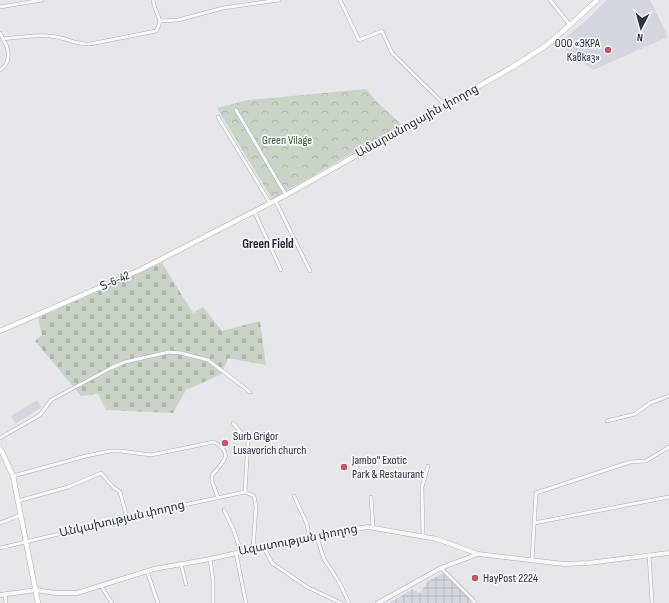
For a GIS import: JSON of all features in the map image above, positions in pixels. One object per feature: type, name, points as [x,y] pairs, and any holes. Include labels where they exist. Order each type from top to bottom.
[{"type":"main road","name":"Ամարանոցային փողոց","points":[[227,226],[286,195],[511,68],[544,47],[597,0]]},
{"type":"main road","name":"Տ-6-42","points":[[0,331],[140,270],[227,226]]},
{"type":"main road","points":[[0,448],[13,476],[38,603]]},
{"type":"street","points":[[0,7],[42,0]]},
{"type":"street","points":[[3,39],[39,36],[58,37],[74,43],[90,44],[156,31],[160,21],[153,0]]},
{"type":"street","points":[[160,21],[178,20],[223,8],[279,0]]},
{"type":"street","points":[[340,0],[358,40],[382,31],[392,53],[445,105]]},
{"type":"street","points":[[550,0],[570,25]]},
{"type":"street","points":[[0,33],[8,47],[8,59],[5,67],[0,70]]},
{"type":"street","points":[[236,110],[286,195]]},
{"type":"street","points":[[218,117],[270,203]]},
{"type":"street","points":[[276,200],[310,271]]},
{"type":"street","points":[[254,211],[281,270]]},
{"type":"street","points":[[0,438],[40,415],[51,400],[111,368],[125,362],[169,352],[181,353],[208,360],[250,392]]},
{"type":"street","points":[[607,421],[635,414],[650,403],[669,396]]},
{"type":"street","points":[[233,423],[248,441],[245,492],[254,496],[256,507],[253,549]]},
{"type":"street","points":[[13,476],[110,451],[151,455],[214,442],[223,448],[226,458],[212,475],[212,481],[218,498]]},
{"type":"street","points":[[532,560],[536,492],[630,462],[646,461],[669,447]]},
{"type":"street","points":[[423,537],[422,487],[428,466]]},
{"type":"street","points":[[18,501],[68,487],[101,474],[120,492],[127,518]]},
{"type":"street","name":"Անկախության փողոց","points":[[0,548],[245,492]]},
{"type":"street","points":[[294,496],[307,524],[309,536]]},
{"type":"street","points":[[372,497],[373,528]]},
{"type":"street","points":[[534,523],[669,497]]},
{"type":"street","points":[[224,510],[234,531],[246,603]]},
{"type":"street","points":[[0,523],[21,515]]},
{"type":"street","name":"Ազատության փողոց","points":[[2,594],[36,590],[77,593],[147,571],[210,559],[309,536],[368,527],[437,539],[478,554],[564,564],[588,563],[669,553]]},
{"type":"street","points":[[316,535],[324,559],[339,582],[349,603]]},
{"type":"street","points":[[263,546],[272,563],[307,587],[341,603]]},
{"type":"street","points":[[378,603],[442,568],[478,554]]},
{"type":"street","points":[[649,555],[652,603]]},
{"type":"street","points":[[210,559],[213,580],[213,603]]},
{"type":"street","points":[[181,564],[186,584]]},
{"type":"street","points":[[442,568],[475,603]]},
{"type":"street","points":[[147,571],[158,603]]},
{"type":"street","points":[[101,586],[112,603]]},
{"type":"street","points":[[2,594],[6,603]]},
{"type":"shaded area","points":[[607,0],[650,0],[668,37],[593,70],[558,44],[588,19]]},
{"type":"shaded area","points":[[37,400],[42,407],[15,424],[11,416]]},
{"type":"shaded area","points":[[443,573],[471,600],[471,603],[389,603],[413,589],[420,593],[428,581]]},
{"type":"green space","name":"Green Vilage","points":[[366,89],[377,102],[399,122],[400,126],[272,199],[217,108],[248,100]]},
{"type":"green space","points":[[162,263],[193,313],[203,307],[222,331],[260,321],[266,365],[228,358],[222,374],[186,390],[173,413],[106,410],[98,394],[81,396],[35,341],[42,335],[38,318]]},
{"type":"place","name":"ООО «ЭКРА Кавказ»","points":[[608,50]]},
{"type":"place","name":"Surb Grigor Lusavorich church","points":[[225,443]]},
{"type":"place","name":"Jambo\" Exotic Park & Restaurant","points":[[344,467]]},
{"type":"place","name":"HayPost 2224","points":[[475,578]]},
{"type":"district","name":"Green Field","points":[[268,244]]}]
